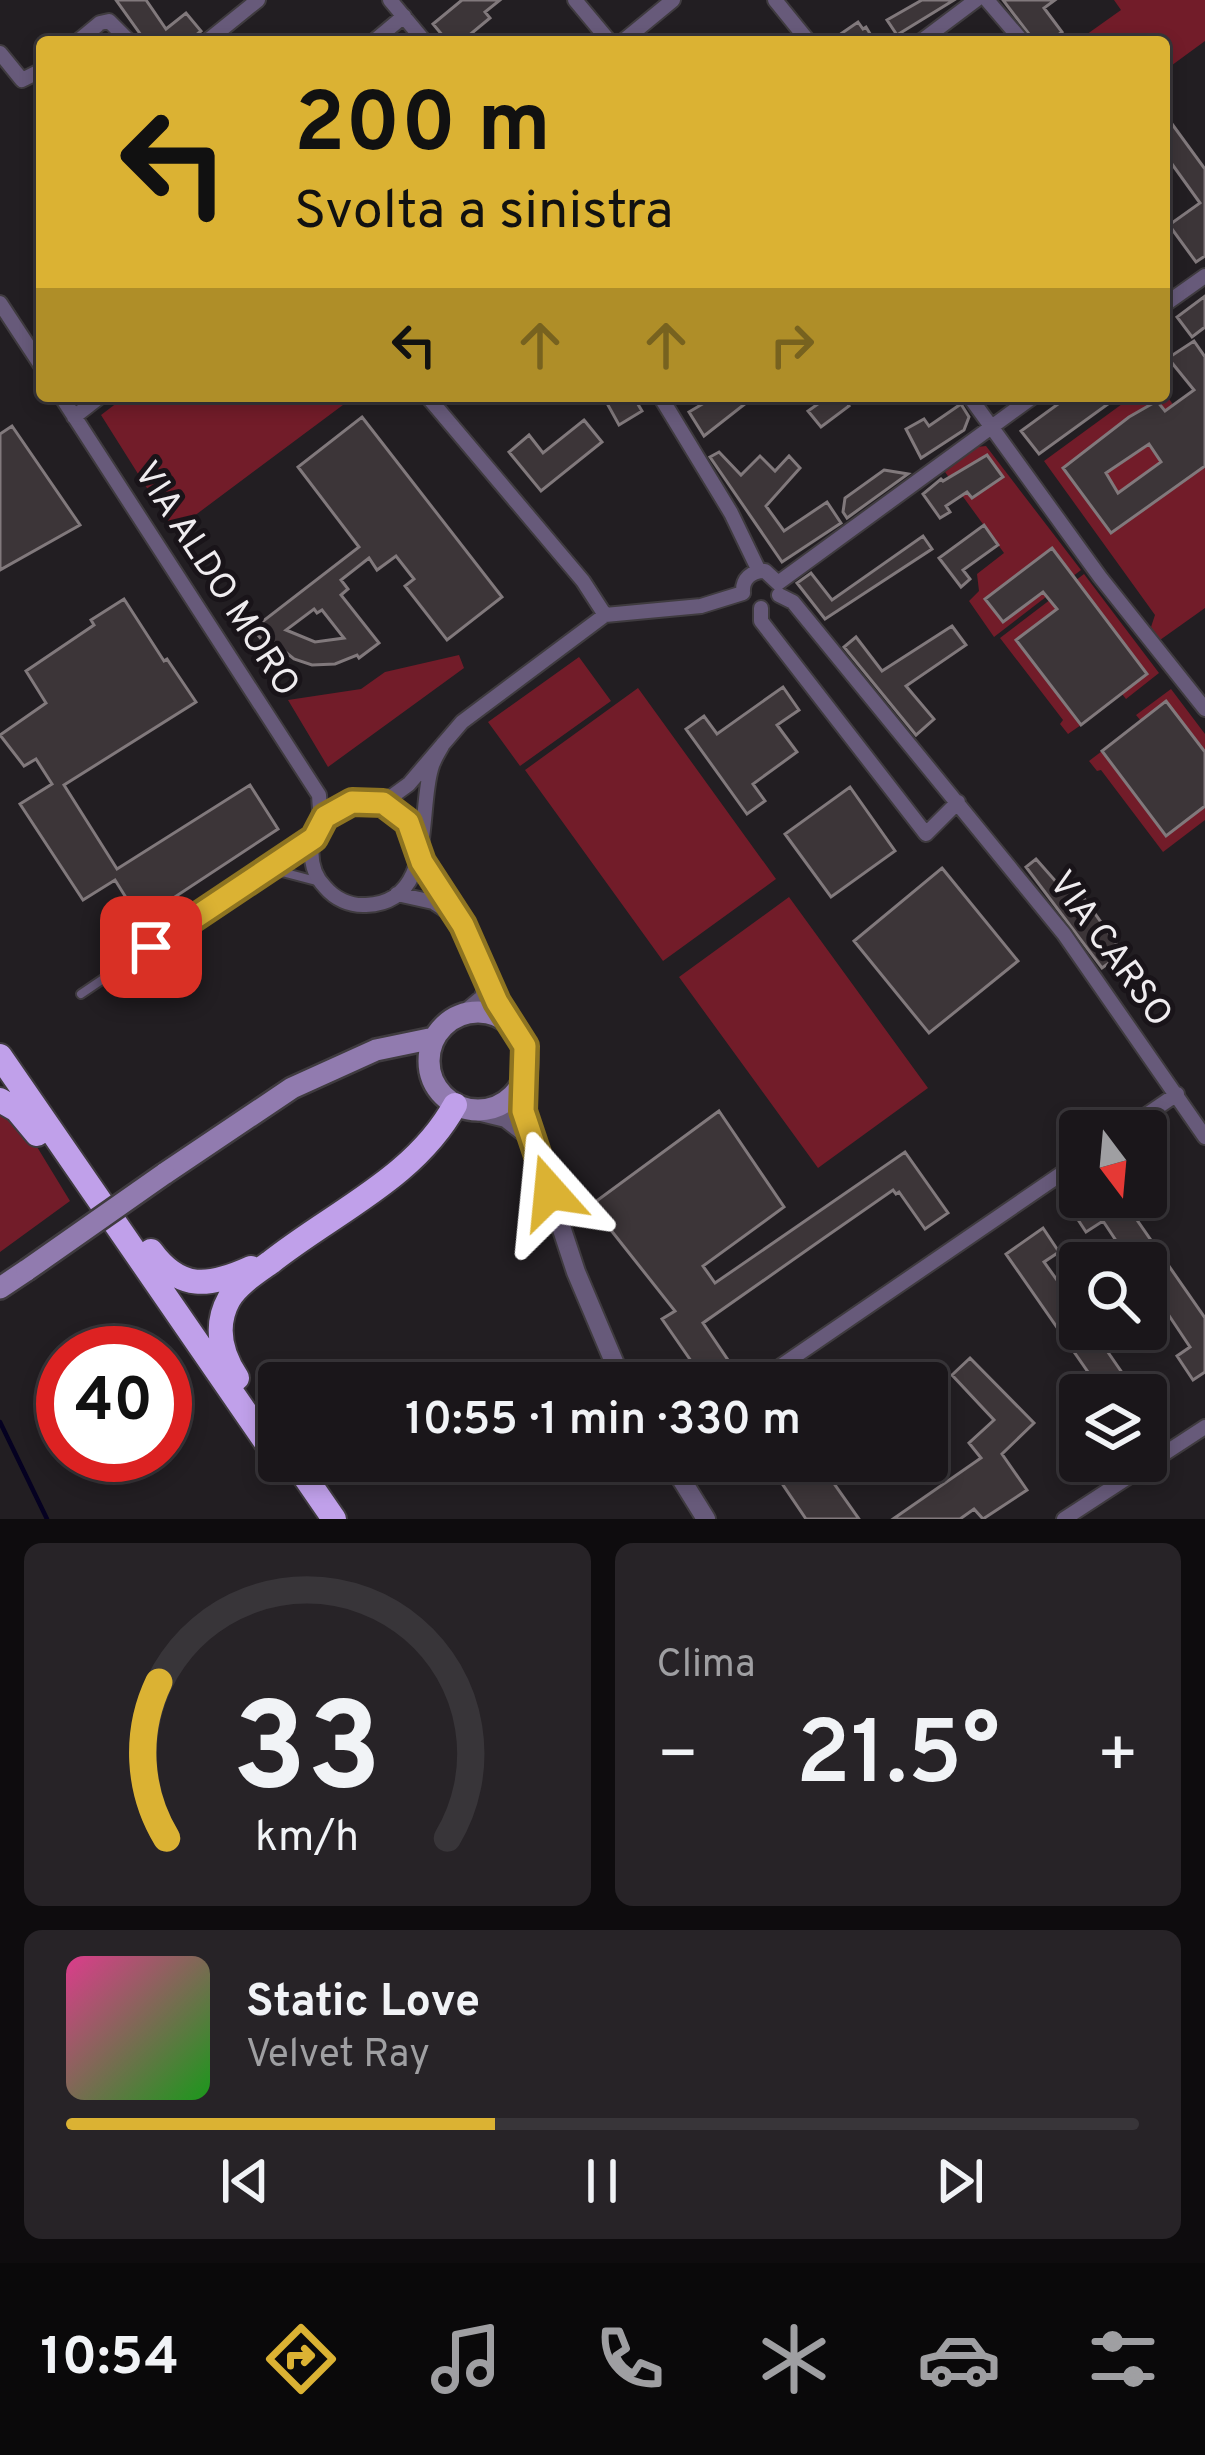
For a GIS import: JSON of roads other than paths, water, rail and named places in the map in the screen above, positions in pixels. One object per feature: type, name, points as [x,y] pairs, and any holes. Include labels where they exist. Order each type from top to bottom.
[{"type":"highway","points":[[0,1035],[170,1273],[205,1283],[228,1279],[285,1250]]},
{"type":"highway","points":[[0,1056],[258,1430]]},
{"type":"highway","points":[[258,1409],[233,1373],[220,1336],[230,1297],[285,1250],[397,1175],[427,1142],[450,1096]]},
{"type":"highway","points":[[0,1100],[30,1124],[102,1227],[153,1277]]},
{"type":"highway","points":[[294,1482],[320,1519]]},
{"type":"highway","points":[[308,1482],[334,1519]]},
{"type":"main road","points":[[376,1050],[407,1058],[450,1096],[502,1104],[522,1084],[527,1055],[516,1029],[492,1013],[463,1013],[446,1023],[428,1056],[450,1096]]},
{"type":"main road","points":[[0,1288],[292,1088],[376,1050],[434,1038]]},
{"type":"street","points":[[213,36],[257,0]]},
{"type":"street","points":[[390,0],[420,36]]},
{"type":"street","points":[[575,0],[605,36]]},
{"type":"street","points":[[629,36],[673,0]]},
{"type":"street","points":[[775,0],[803,36]]},
{"type":"street","points":[[928,36],[976,0]]},
{"type":"street","points":[[987,0],[1018,36]]},
{"type":"street","points":[[380,36],[404,16]]},
{"type":"street","points":[[84,36],[109,21],[124,36]]},
{"type":"street","points":[[0,53],[22,80],[36,73]]},
{"type":"street","points":[[1170,300],[1205,275]]},
{"type":"street","points":[[0,303],[36,358]]},
{"type":"street","name":"VIA ALDO MORO","points":[[65,402],[319,796],[321,823]]},
{"type":"street","points":[[74,417],[93,402]]},
{"type":"street","points":[[432,402],[583,581],[605,615]]},
{"type":"street","points":[[664,402],[731,513],[759,571]]},
{"type":"street","points":[[973,402],[1100,577],[1205,710]]},
{"type":"street","points":[[778,589],[771,574],[759,571],[748,576],[743,593],[749,604],[761,608],[772,604],[778,589],[1026,402]]},
{"type":"street","name":"VIA CARSO","points":[[778,589],[1064,934],[1205,1137]]},
{"type":"street","points":[[383,803],[409,784],[462,722],[605,615],[700,606],[743,593]]},
{"type":"street","points":[[761,608],[761,621],[926,834],[958,802]]},
{"type":"street","points":[[348,802],[321,823],[312,861],[320,882],[336,897],[356,905],[378,904],[397,894],[412,875],[427,820],[431,766],[443,744]]},
{"type":"street","points":[[319,796],[383,803],[408,822],[418,851],[463,925],[516,1029]]},
{"type":"street","points":[[397,894],[433,902],[463,925]]},
{"type":"street","points":[[463,1013],[481,998],[489,983]]},
{"type":"street","points":[[522,1084],[523,1111],[576,1272],[614,1362]]},
{"type":"street","points":[[1154,1110],[1177,1094]]},
{"type":"street","points":[[450,1096],[506,1118],[532,1138]]},
{"type":"street","points":[[787,1362],[1059,1175]]},
{"type":"street","points":[[1064,1519],[1205,1427]]},
{"type":"street","points":[[683,1482],[706,1519]]},
{"type":"lane","points":[[81,994],[314,838]]},
{"type":"lane","points":[[255,876],[282,872],[320,882]]},
{"type":"waterway","points":[[0,1422],[47,1519]]}]
